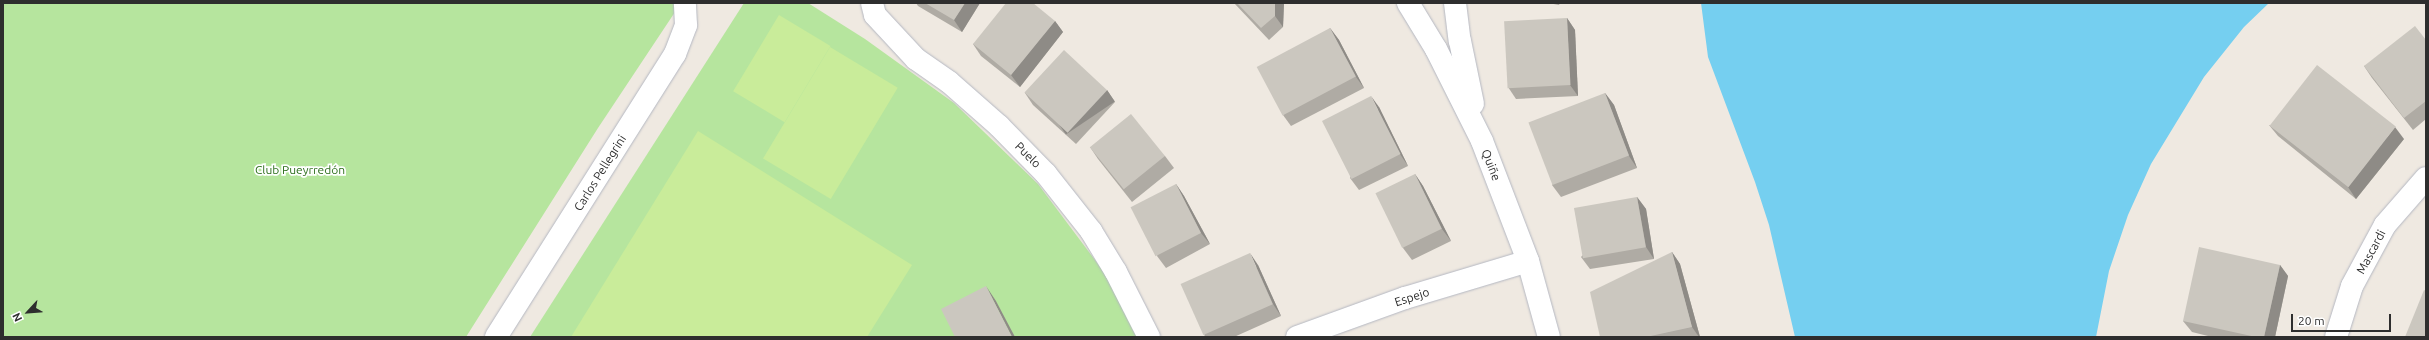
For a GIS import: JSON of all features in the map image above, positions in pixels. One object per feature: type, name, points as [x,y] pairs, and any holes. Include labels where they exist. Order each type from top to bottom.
[{"type":"street","name":"Carlos Pellegrini","points":[[496,337],[675,54],[686,25],[685,3]]},
{"type":"street","name":"Puelo","points":[[872,3],[875,15],[916,59],[949,82],[998,126],[1046,174],[1091,231],[1116,272],[1149,337]]},
{"type":"street","name":"Quiñe","points":[[1408,3],[1436,49],[1482,141],[1528,261],[1550,337]]},
{"type":"street","points":[[1456,3],[1468,84],[1482,141]]},
{"type":"street","name":"Mascardi","points":[[2336,337],[2352,286],[2385,226],[2426,178]]},
{"type":"street","name":"Espejo","points":[[1297,337],[1405,298],[1528,261]]},
{"type":"green space","name":"Club Pueyrredón","points":[[3,3],[681,3],[598,128],[466,337],[3,337]]},
{"type":"green space","points":[[744,3],[808,3],[865,39],[954,103],[1038,184],[1110,280],[1137,337],[530,337]]},
{"type":"green space","points":[[779,15],[830,46],[785,122],[733,91]]},
{"type":"green space","points":[[830,47],[898,88],[831,199],[763,158]]},
{"type":"green space","points":[[698,131],[912,265],[867,337],[571,337]]},
{"type":"water","points":[[1701,3],[2269,3],[2244,27],[2204,77],[2151,164],[2128,215],[2109,271],[2096,337],[1795,337],[1769,225],[1755,182],[1708,57]]},
{"type":"building","points":[[925,3],[965,3],[954,20]]},
{"type":"building","points":[[1006,3],[1033,3],[1055,21],[1011,75],[973,44]]},
{"type":"building","points":[[1237,3],[1275,3],[1275,16],[1261,28]]},
{"type":"building","points":[[1567,18],[1571,85],[1508,88],[1504,21]]},
{"type":"building","points":[[2415,26],[2426,40],[2426,101],[2404,118],[2364,66]]},
{"type":"building","points":[[1330,28],[1356,77],[1283,116],[1257,67]]},
{"type":"building","points":[[1064,50],[1107,90],[1068,133],[1024,92]]},
{"type":"building","points":[[2317,65],[2396,127],[2348,187],[2270,126]]},
{"type":"building","points":[[1605,93],[1629,156],[1552,185],[1528,122]]},
{"type":"building","points":[[1371,96],[1401,154],[1352,179],[1322,121]]},
{"type":"building","points":[[1131,114],[1165,156],[1124,189],[1090,147]]},
{"type":"building","points":[[1415,174],[1442,229],[1402,248],[1375,193]]},
{"type":"building","points":[[1176,184],[1201,233],[1156,256],[1131,207]]},
{"type":"building","points":[[1637,197],[1646,247],[1583,258],[1574,208]]},
{"type":"building","points":[[2199,247],[2280,265],[2264,337],[2256,337],[2183,321]]},
{"type":"building","points":[[1672,252],[1692,327],[1646,337],[1600,337],[1590,292]]},
{"type":"building","points":[[1250,253],[1273,304],[1203,335],[1181,284]]},
{"type":"building","points":[[986,286],[1012,337],[955,337],[941,309]]},
{"type":"building","points":[[2424,290],[2426,291],[2426,337],[2405,337]]}]
